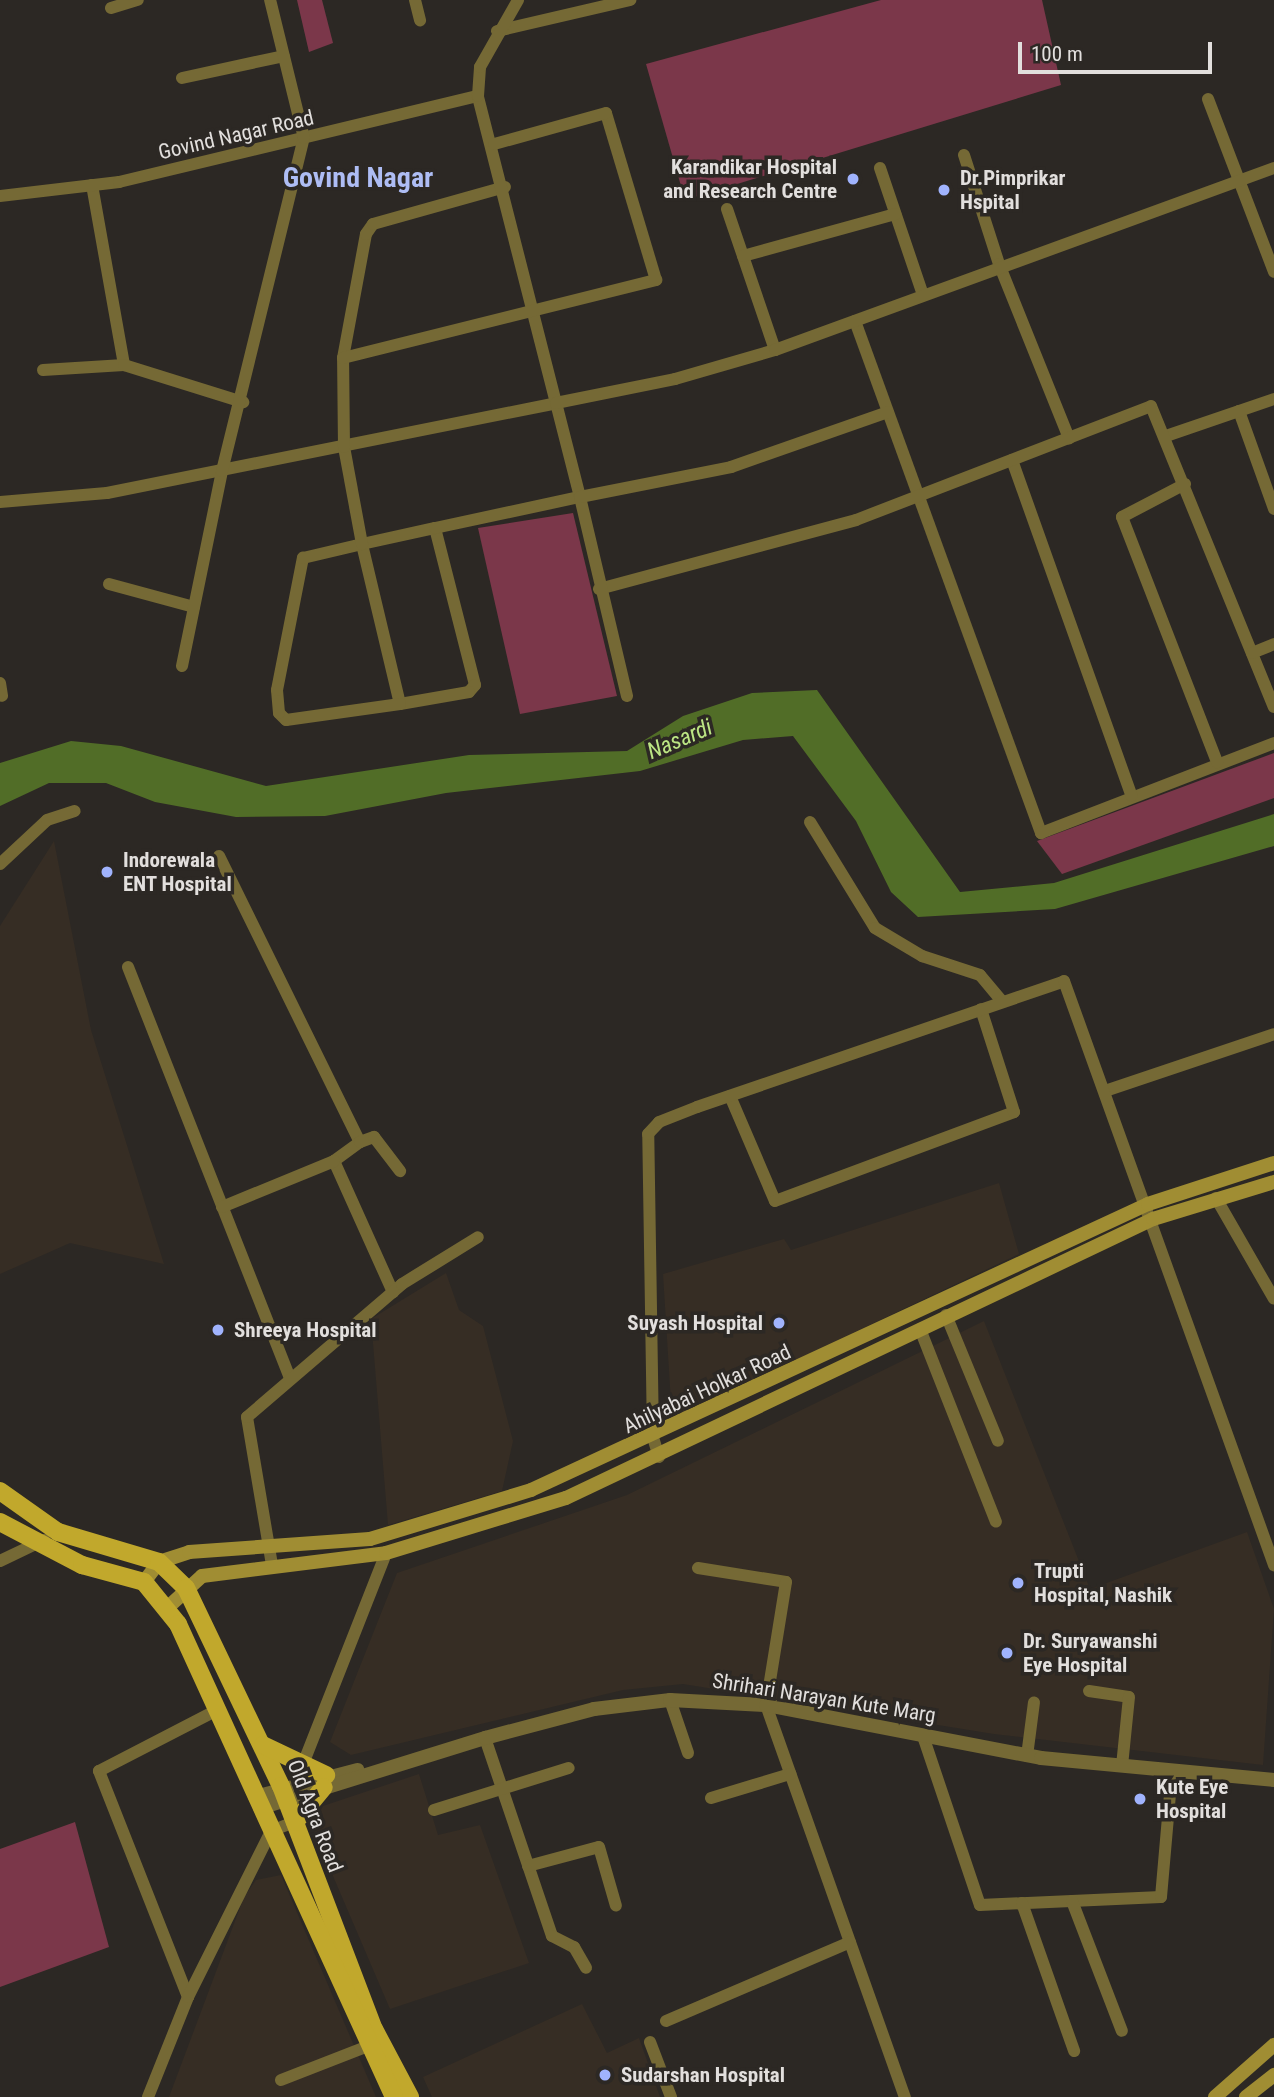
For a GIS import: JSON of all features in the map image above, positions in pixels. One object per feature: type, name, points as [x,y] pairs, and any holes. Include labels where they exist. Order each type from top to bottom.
[{"type":"main road","name":"Ahilyabai Holkar Road","points":[[159,1562],[189,1552],[370,1539],[531,1490],[653,1437],[1149,1203],[1274,1163]]},
{"type":"main road","name":"Ahilyabai Holkar Road","points":[[166,1609],[187,1588],[218,1572],[386,1553],[566,1498],[659,1457],[946,1315],[1153,1219],[1274,1182]]},
{"type":"main road","points":[[0,1491],[58,1532],[159,1562],[144,1582],[37,1544],[0,1522]]},
{"type":"main road","name":"Old Agra Road","points":[[159,1562],[187,1588],[263,1745],[284,1791],[374,2029],[410,2097]]},
{"type":"main road","name":"Old Agra Road","points":[[144,1582],[178,1624],[215,1711],[368,2046],[394,2097]]},
{"type":"main road","points":[[263,1745],[303,1764],[325,1781],[295,1822]]},
{"type":"main road","points":[[1215,2097],[1274,2045]]},
{"type":"main road","points":[[1246,2097],[1274,2075]]},
{"type":"street","points":[[111,8],[138,0]]},
{"type":"street","points":[[182,666],[222,471],[243,402],[277,233],[304,138],[270,0]]},
{"type":"street","points":[[415,0],[420,20]]},
{"type":"street","points":[[518,0],[497,31],[480,67],[478,96],[494,144],[537,310],[599,589],[627,696]]},
{"type":"street","points":[[497,31],[596,4],[630,0]]},
{"type":"street","points":[[182,78],[284,56]]},
{"type":"street","name":"Govind Nagar Road","points":[[0,196],[92,185],[478,96]]},
{"type":"street","points":[[1208,99],[1274,272]]},
{"type":"street","points":[[344,358],[651,284],[657,275],[606,113],[494,144]]},
{"type":"street","points":[[964,155],[999,264],[1069,438]]},
{"type":"street","points":[[880,168],[923,295]]},
{"type":"street","points":[[0,502],[107,492],[344,447],[675,379],[775,350],[999,264],[1274,168]]},
{"type":"street","points":[[92,185],[124,365]]},
{"type":"street","points":[[400,704],[362,544],[344,447],[344,358],[366,234],[373,224],[505,187]]},
{"type":"street","points":[[727,209],[775,350]]},
{"type":"street","points":[[743,256],[895,214]]},
{"type":"street","points":[[855,321],[1041,833],[1131,795],[1274,743]]},
{"type":"street","points":[[43,370],[124,365],[243,402]]},
{"type":"street","points":[[1166,436],[1274,399]]},
{"type":"street","points":[[599,589],[856,520],[1145,406],[1155,409],[1274,706]]},
{"type":"street","points":[[1239,411],[1274,509]]},
{"type":"street","points":[[435,528],[475,685],[469,692],[286,720],[279,713],[277,690],[303,558],[362,544],[435,528],[580,497],[731,467],[888,412]]},
{"type":"street","points":[[1012,460],[1131,795]]},
{"type":"street","points":[[1185,484],[1122,517],[1217,762]]},
{"type":"street","points":[[109,584],[194,607]]},
{"type":"street","points":[[1252,653],[1274,644]]},
{"type":"street","points":[[0,864],[47,820],[75,811]]},
{"type":"street","points":[[810,822],[875,928],[922,956],[981,975],[1002,1001]]},
{"type":"street","points":[[219,856],[360,1142]]},
{"type":"street","points":[[128,967],[289,1376]]},
{"type":"street","points":[[659,1457],[653,1437],[643,1152],[659,1122],[1064,981],[1108,1090],[1149,1203],[1271,1548],[1274,1564]]},
{"type":"street","points":[[730,1096],[775,1202],[1014,1112],[981,1009]]},
{"type":"street","points":[[1108,1090],[1274,1034]]},
{"type":"street","points":[[222,1207],[334,1161],[360,1142],[374,1137],[400,1171]]},
{"type":"street","points":[[334,1161],[393,1292]]},
{"type":"street","points":[[1216,1198],[1274,1298]]},
{"type":"street","points":[[272,1565],[247,1417],[289,1376],[393,1292],[478,1237]]},
{"type":"street","points":[[946,1315],[998,1441]]},
{"type":"street","points":[[920,1329],[996,1522]]},
{"type":"street","points":[[0,1561],[58,1532]]},
{"type":"street","points":[[303,1764],[386,1553]]},
{"type":"street","points":[[698,1568],[786,1582],[766,1706],[905,2097]]},
{"type":"street","points":[[1089,1691],[1129,1697],[1122,1766]]},
{"type":"street","points":[[670,1700],[688,1753]]},
{"type":"street","name":"Shrihari Narayan Kute Marg","points":[[257,1802],[284,1791],[594,1709],[670,1700],[766,1706],[1027,1756],[1274,1780]]},
{"type":"street","points":[[1027,1756],[1034,1702]]},
{"type":"street","points":[[188,1997],[99,1771],[215,1711]]},
{"type":"street","points":[[923,1736],[980,1905],[1161,1897],[1172,1770]]},
{"type":"street","points":[[485,1738],[552,1937],[574,1947],[586,1968]]},
{"type":"street","points":[[434,1810],[569,1768]]},
{"type":"street","points":[[711,1798],[790,1774]]},
{"type":"street","points":[[148,2097],[188,1997],[271,1831],[295,1822]]},
{"type":"street","points":[[528,1866],[599,1847],[617,1906]]},
{"type":"street","points":[[1072,1901],[1122,2031]]},
{"type":"street","points":[[1022,1903],[1074,2051]]},
{"type":"street","points":[[666,2021],[850,1942]]},
{"type":"street","points":[[650,2042],[671,2097]]},
{"type":"street","points":[[281,2080],[368,2046]]},
{"type":"shaded area","points":[[297,0],[322,0],[333,43],[309,52]]},
{"type":"shaded area","points":[[881,0],[1042,0],[1061,85],[685,200],[646,64]]},
{"type":"shaded area","points":[[573,513],[617,696],[520,714],[478,528]]},
{"type":"shaded area","points":[[1274,753],[1274,798],[1062,874],[1037,841]]},
{"type":"shaded area","points":[[54,841],[91,1030],[164,1264],[70,1243],[0,1274],[0,926]]},
{"type":"shaded area","points":[[999,1183],[1019,1254],[672,1419],[663,1274],[784,1239],[791,1250]]},
{"type":"shaded area","points":[[446,1273],[459,1310],[483,1326],[513,1441],[502,1491],[388,1525],[371,1319]]},
{"type":"shaded area","points":[[984,1321],[1090,1589],[1247,1532],[1274,1609],[1263,1765],[994,1734],[683,1684],[623,1690],[351,1755],[330,1742],[397,1573],[627,1495]]},
{"type":"shaded area","points":[[419,1774],[438,1835],[480,1825],[529,1963],[390,2009],[312,1827],[323,1806]]},
{"type":"shaded area","points":[[75,1822],[109,1947],[0,1987],[0,1849]]},
{"type":"shaded area","points":[[281,1875],[376,2097],[169,2097],[244,1897],[256,1880]]},
{"type":"shaded area","points":[[582,2004],[607,2053],[639,2038],[660,2097],[432,2097],[423,2077]]},
{"type":"water","name":"Nasardi","points":[[817,690],[960,892],[1054,883],[1274,814],[1274,846],[1055,909],[918,917],[891,892],[856,821],[793,736],[743,740],[640,771],[446,793],[325,816],[236,817],[155,802],[106,783],[49,783],[0,806],[0,763],[71,741],[121,746],[266,786],[469,755],[627,751],[683,716],[752,693]]},
{"type":"place","name":"Karandikar Hospital and Research Centre","points":[[853,179]]},
{"type":"place","name":"Dr.Pimprikar Hspital","points":[[944,190]]},
{"type":"place","name":"Indorewala ENT Hospital","points":[[107,872]]},
{"type":"place","name":"Suyash Hospital","points":[[779,1323]]},
{"type":"place","name":"Shreeya Hospital","points":[[218,1330]]},
{"type":"place","name":"Trupti Hospital, Nashik","points":[[1018,1583]]},
{"type":"place","name":"Dr. Suryawanshi Eye Hospital","points":[[1007,1653]]},
{"type":"place","name":"Kute Eye Hospital","points":[[1140,1799]]},
{"type":"place","name":"Sudarshan Hospital","points":[[605,2075]]},
{"type":"district","name":"Govind Nagar","points":[[358,178]]}]
